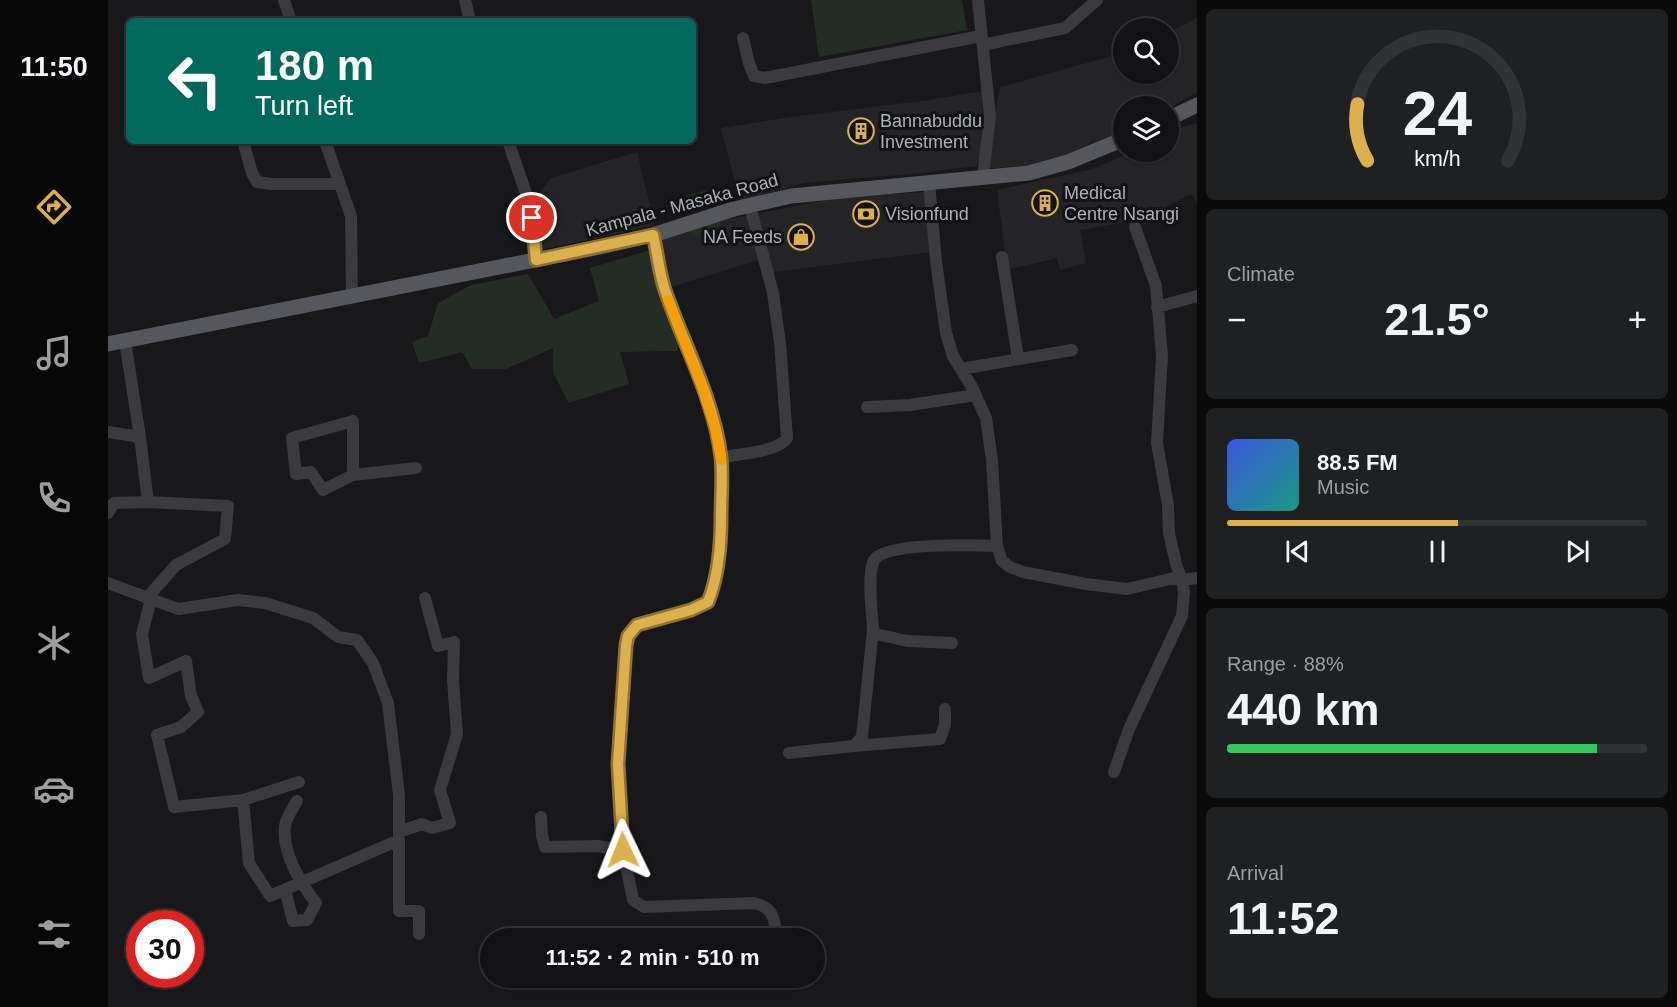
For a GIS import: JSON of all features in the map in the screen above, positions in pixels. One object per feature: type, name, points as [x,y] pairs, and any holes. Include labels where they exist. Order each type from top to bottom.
[{"type":"main road","points":[[1190,112],[1197,105]]},
{"type":"main road","name":"Kampala - Masaka Road","points":[[108,344],[653,235],[734,209],[791,196],[1029,173],[1068,162],[1113,144]]},
{"type":"street","points":[[284,0],[290,18]]},
{"type":"street","points":[[465,0],[470,18]]},
{"type":"street","points":[[978,0],[990,116],[983,176]]},
{"type":"street","points":[[743,38],[754,76],[765,78],[1065,28],[1092,2]]},
{"type":"street","points":[[244,144],[257,182],[339,184]]},
{"type":"street","points":[[326,144],[351,216],[352,297]]},
{"type":"street","points":[[509,144],[529,202],[536,260]]},
{"type":"street","points":[[929,183],[936,261],[946,333],[953,356],[976,395],[986,418],[992,460],[997,546],[1002,561],[1023,572],[1127,589],[1174,578],[1182,580],[1197,578]]},
{"type":"street","points":[[721,458],[767,449],[783,444],[787,438],[780,343],[773,293],[750,206]]},
{"type":"street","points":[[1114,772],[1129,729],[1182,616],[1182,580],[1169,533],[1168,505],[1157,444],[1162,356],[1156,286],[1135,227]]},
{"type":"street","points":[[653,235],[665,292],[683,342],[695,367],[715,428],[721,458],[721,543],[708,602],[691,610],[637,625],[628,636],[618,764],[623,850],[633,900],[637,904],[644,907],[754,903],[767,906],[771,911],[775,928]]},
{"type":"street","points":[[1002,257],[1018,358]]},
{"type":"street","points":[[1157,307],[1197,296]]},
{"type":"street","points":[[125,341],[148,502]]},
{"type":"street","points":[[961,369],[1072,350]]},
{"type":"street","points":[[867,406],[910,405],[976,395]]},
{"type":"street","points":[[353,475],[353,421],[292,438],[296,474],[311,472],[322,490],[353,475],[416,468]]},
{"type":"street","points":[[108,432],[140,437]]},
{"type":"street","points":[[108,513],[114,503],[148,502],[228,506],[225,539],[176,565],[149,598],[142,633],[149,678],[186,661],[191,696],[198,712],[181,727],[157,735],[174,807],[243,800],[299,782]]},
{"type":"street","points":[[854,746],[862,737],[873,629],[870,588],[873,561],[876,556],[889,551],[918,547],[997,546]]},
{"type":"street","points":[[108,583],[177,609],[238,600],[265,603],[313,618],[338,636],[357,640],[373,663],[388,702],[399,795],[399,911],[419,911],[419,934]]},
{"type":"street","points":[[243,800],[249,863],[266,900],[422,824],[432,828],[450,823],[440,790],[457,734],[453,680],[454,642],[438,645],[425,598]]},
{"type":"street","points":[[873,629],[875,634],[880,636],[908,642],[952,643]]},
{"type":"street","points":[[789,753],[940,739],[945,725],[945,709]]},
{"type":"street","points":[[285,890],[293,921],[308,920],[315,903],[300,883],[286,841],[285,825],[297,801]]},
{"type":"street","points":[[541,817],[545,847],[597,846],[623,850]]},
{"type":"shaded area","points":[[811,0],[962,0],[967,30],[819,57]]},
{"type":"shaded area","points":[[1197,18],[1197,93],[1179,103],[1179,96],[1113,96],[1113,138],[1099,146],[1031,165],[985,169],[1000,87],[1113,56],[1113,84],[1179,84],[1179,27]]},
{"type":"shaded area","points":[[983,91],[981,152],[977,166],[803,183],[740,202],[721,128]]},
{"type":"shaded area","points":[[1197,123],[1197,203],[1191,194],[1142,219],[1080,230],[1086,263],[1060,270],[1057,258],[1007,270],[997,190],[1093,169],[1113,160],[1113,162],[1179,162],[1179,129]]},
{"type":"shaded area","points":[[637,152],[655,226],[539,250],[536,218],[537,196],[551,178]]},
{"type":"shaded area","points":[[707,190],[714,201],[686,210],[686,196]]},
{"type":"shaded area","points":[[926,192],[931,252],[767,273],[762,259],[668,288],[661,254],[661,238],[720,221],[841,197]]},
{"type":"shaded area","points":[[720,221],[718,230],[693,237],[687,230]]},
{"type":"shaded area","points":[[654,249],[675,313],[678,351],[620,352],[629,384],[569,403],[553,373],[553,348],[506,369],[472,369],[462,352],[419,363],[412,342],[428,336],[438,303],[471,285],[528,274],[554,319],[599,301],[590,268]]},
{"type":"slow traffic","points":[[668,300],[702,387],[715,428],[721,460]]},
{"type":"place","name":"Bannabuddu Investment","points":[[861,131]]},
{"type":"place","name":"Medical Centre Nsangi","points":[[1045,203]]},
{"type":"place","name":"Visionfund","points":[[866,214]]},
{"type":"place","name":"NA Feeds","points":[[801,237]]},
{"type":"route","points":[[532,218],[536,260],[653,235],[665,292],[683,342],[695,367],[715,428],[721,458],[721,543],[708,602],[691,610],[637,625],[628,636],[622,686],[618,764],[623,850]]}]
